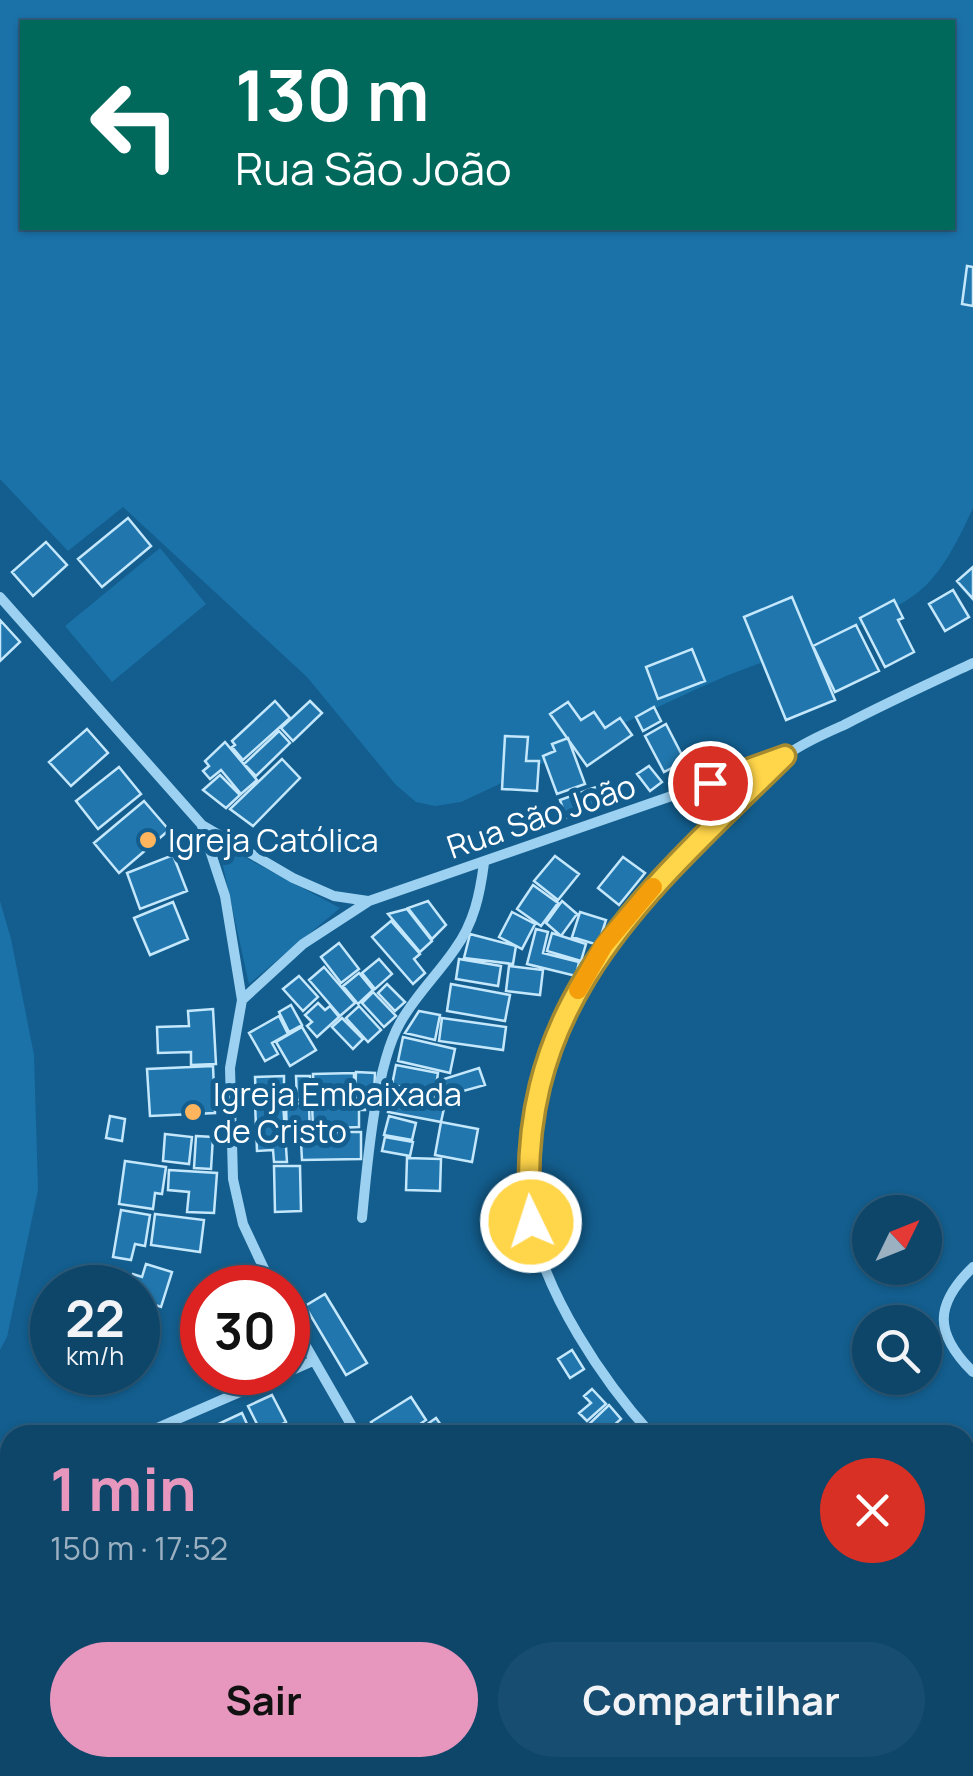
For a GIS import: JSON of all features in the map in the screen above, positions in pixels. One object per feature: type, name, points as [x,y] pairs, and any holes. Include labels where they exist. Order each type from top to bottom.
[{"type":"street","points":[[0,596],[202,825],[293,878],[334,896],[369,901]]},
{"type":"street","points":[[643,1425],[620,1400],[589,1354],[563,1306],[531,1222],[527,1180],[535,1100],[544,1064],[565,1012],[604,945],[667,870],[785,756],[973,663]]},
{"type":"street","name":"Rua São João","points":[[242,1000],[302,944],[369,901],[785,756]]},
{"type":"street","points":[[202,825],[225,896],[242,1000],[230,1068],[233,1178],[243,1224],[262,1265]]},
{"type":"street","points":[[362,1218],[371,1139],[394,1034],[464,935],[477,903],[484,863]]},
{"type":"street","points":[[973,1267],[949,1296],[943,1330],[957,1356],[973,1372]]},
{"type":"street","points":[[310,1357],[351,1425]]},
{"type":"street","points":[[164,1425],[233,1395]]},
{"type":"shaded area","points":[[0,0],[973,0],[973,508],[948,556],[913,596],[867,622],[717,680],[461,802],[435,806],[416,802],[396,785],[307,677],[123,507],[68,551],[0,479]]},
{"type":"shaded area","points":[[160,548],[206,604],[112,682],[65,626]]},
{"type":"shaded area","points":[[218,843],[340,908],[249,984]]},
{"type":"shaded area","points":[[0,901],[34,1055],[38,1190],[7,1337],[0,1350]]},
{"type":"building","points":[[967,266],[973,267],[973,306],[962,304]]},
{"type":"building","points":[[128,518],[151,546],[102,587],[78,559]]},
{"type":"building","points":[[46,542],[67,565],[33,596],[12,572]]},
{"type":"building","points":[[973,567],[973,599],[957,581]]},
{"type":"building","points":[[953,590],[969,617],[945,631],[929,604]]},
{"type":"building","points":[[792,597],[835,700],[786,720],[744,617]]},
{"type":"building","points":[[894,600],[903,618],[898,620],[914,652],[885,667],[860,618]]},
{"type":"building","points":[[0,620],[20,642],[0,661]]},
{"type":"building","points":[[856,625],[879,671],[835,692],[813,646]]},
{"type":"building","points":[[692,649],[705,681],[658,699],[646,667]]},
{"type":"building","points":[[275,701],[290,718],[243,760],[232,747],[232,741]]},
{"type":"building","points":[[310,701],[322,713],[293,741],[281,728]]},
{"type":"building","points":[[568,702],[581,720],[594,712],[605,728],[620,718],[632,735],[587,766],[550,714]]},
{"type":"building","points":[[654,707],[661,721],[643,731],[636,717]]},
{"type":"building","points":[[666,724],[685,761],[664,772],[645,736]]},
{"type":"building","points":[[87,729],[108,753],[71,786],[49,762]]},
{"type":"building","points":[[279,731],[290,743],[256,776],[244,764]]},
{"type":"building","points":[[505,736],[528,737],[526,761],[539,761],[537,791],[502,789]]},
{"type":"building","points":[[568,738],[585,784],[557,794],[543,756],[555,751],[552,744]]},
{"type":"building","points":[[225,742],[257,780],[241,794],[221,770],[210,779],[203,771],[209,766],[205,761]]},
{"type":"building","points":[[282,759],[300,778],[253,826],[230,809]]},
{"type":"building","points":[[649,766],[662,782],[650,791],[637,774]]},
{"type":"building","points":[[119,767],[141,794],[98,829],[76,801]]},
{"type":"building","points":[[220,775],[240,795],[226,808],[203,790]]},
{"type":"building","points":[[604,784],[611,802],[566,818],[560,800]]},
{"type":"building","points":[[144,801],[169,830],[119,873],[94,843]]},
{"type":"building","points":[[173,855],[187,891],[140,909],[127,873]]},
{"type":"building","points":[[555,856],[579,874],[558,900],[534,881]]},
{"type":"building","points":[[623,857],[645,873],[619,905],[598,888]]},
{"type":"building","points":[[533,885],[558,903],[541,926],[517,909]]},
{"type":"building","points":[[428,901],[446,925],[432,939],[408,908]]},
{"type":"building","points":[[562,901],[577,914],[561,936],[546,923]]},
{"type":"building","points":[[173,902],[188,939],[150,955],[134,918]]},
{"type":"building","points":[[407,909],[432,941],[420,952],[388,914]]},
{"type":"building","points":[[512,912],[535,924],[522,949],[499,937]]},
{"type":"building","points":[[580,912],[606,920],[598,945],[572,937]]},
{"type":"building","points":[[391,921],[420,954],[414,959],[425,973],[413,984],[372,937]]},
{"type":"building","points":[[536,929],[548,932],[543,953],[579,962],[576,976],[527,964]]},
{"type":"building","points":[[552,933],[586,944],[581,961],[547,951]]},
{"type":"building","points":[[470,934],[516,946],[513,964],[464,958]]},
{"type":"building","points":[[339,943],[359,969],[341,983],[321,957]]},
{"type":"building","points":[[379,959],[392,974],[375,989],[362,973]]},
{"type":"building","points":[[459,959],[501,966],[498,986],[456,979]]},
{"type":"building","points":[[509,966],[543,970],[540,995],[506,991]]},
{"type":"building","points":[[324,967],[355,1003],[340,1016],[309,980]]},
{"type":"building","points":[[359,973],[373,990],[358,1004],[343,986]]},
{"type":"building","points":[[299,976],[318,997],[303,1011],[283,989]]},
{"type":"building","points":[[387,984],[405,1002],[395,1011],[378,993]]},
{"type":"building","points":[[451,984],[510,995],[505,1021],[447,1011]]},
{"type":"building","points":[[373,992],[396,1016],[384,1027],[362,1003]]},
{"type":"building","points":[[318,1003],[325,1010],[330,1006],[339,1017],[317,1037],[307,1026],[312,1022],[305,1015]]},
{"type":"building","points":[[291,1005],[302,1025],[289,1032],[279,1012]]},
{"type":"building","points":[[359,1006],[381,1030],[368,1042],[346,1018]]},
{"type":"building","points":[[213,1009],[216,1064],[191,1065],[191,1052],[158,1053],[157,1027],[189,1026],[188,1011]]},
{"type":"building","points":[[419,1011],[440,1015],[435,1040],[405,1033]]},
{"type":"building","points":[[279,1016],[288,1034],[272,1043],[278,1054],[265,1061],[249,1033]]},
{"type":"building","points":[[342,1018],[363,1039],[353,1049],[332,1027]]},
{"type":"building","points":[[442,1018],[506,1027],[503,1050],[439,1041]]},
{"type":"building","points":[[302,1027],[316,1050],[290,1066],[276,1042]]},
{"type":"building","points":[[403,1037],[455,1049],[450,1073],[398,1061]]},
{"type":"building","points":[[396,1065],[438,1073],[435,1093],[392,1085]]},
{"type":"building","points":[[213,1066],[215,1113],[150,1116],[147,1069]]},
{"type":"building","points":[[479,1068],[485,1085],[449,1095],[444,1079]]},
{"type":"building","points":[[356,1072],[375,1073],[374,1099],[355,1098]]},
{"type":"building","points":[[354,1073],[354,1097],[314,1098],[313,1074]]},
{"type":"building","points":[[284,1076],[284,1090],[274,1090],[274,1099],[256,1099],[255,1077]]},
{"type":"building","points":[[296,1076],[310,1076],[311,1099],[297,1100]]},
{"type":"building","points":[[392,1089],[446,1099],[441,1122],[388,1112]]},
{"type":"building","points":[[365,1100],[365,1110],[359,1110],[359,1127],[313,1129],[312,1103]]},
{"type":"building","points":[[283,1102],[287,1162],[274,1162],[273,1150],[257,1151],[255,1103]]},
{"type":"building","points":[[309,1103],[310,1139],[287,1140],[286,1104]]},
{"type":"building","points":[[110,1116],[125,1119],[122,1141],[106,1138]]},
{"type":"building","points":[[389,1116],[416,1123],[412,1140],[384,1135]]},
{"type":"building","points":[[441,1122],[478,1129],[472,1162],[435,1155]]},
{"type":"building","points":[[318,1132],[361,1132],[361,1159],[302,1160],[301,1142],[318,1142]]},
{"type":"building","points":[[165,1134],[192,1137],[189,1164],[163,1161]]},
{"type":"building","points":[[196,1136],[213,1137],[211,1169],[194,1168]]},
{"type":"building","points":[[385,1137],[413,1142],[410,1156],[382,1151]]},
{"type":"building","points":[[407,1158],[441,1159],[440,1191],[406,1190]]},
{"type":"building","points":[[125,1161],[166,1167],[162,1194],[155,1193],[153,1209],[119,1204]]},
{"type":"building","points":[[274,1166],[300,1166],[301,1211],[275,1212]]},
{"type":"building","points":[[169,1170],[217,1173],[214,1213],[187,1212],[189,1192],[168,1190]]},
{"type":"building","points":[[121,1210],[150,1215],[145,1246],[135,1244],[131,1260],[113,1257]]},
{"type":"building","points":[[155,1214],[204,1220],[200,1252],[151,1245]]},
{"type":"building","points":[[160,1268],[172,1272],[160,1307]]},
{"type":"building","points":[[325,1294],[367,1363],[346,1375],[310,1314],[310,1303]]},
{"type":"building","points":[[572,1350],[584,1369],[570,1378],[558,1359]]},
{"type":"building","points":[[592,1389],[606,1404],[587,1421],[579,1413],[591,1403],[584,1396]]},
{"type":"building","points":[[272,1395],[286,1422],[258,1425],[248,1406]]},
{"type":"building","points":[[411,1397],[426,1420],[419,1425],[371,1422]]},
{"type":"building","points":[[609,1405],[621,1419],[614,1425],[588,1425]]},
{"type":"building","points":[[242,1413],[247,1425],[216,1425]]},
{"type":"slow traffic","points":[[578,990],[604,945],[653,887]]},
{"type":"place","name":"Igreja Católica","points":[[148,840]]},
{"type":"place","name":"Igreja Embaixada de Cristo","points":[[193,1112]]},
{"type":"route","points":[[531,1222],[527,1180],[535,1100],[544,1064],[565,1012],[604,945],[667,870],[785,756],[710,783]]}]
